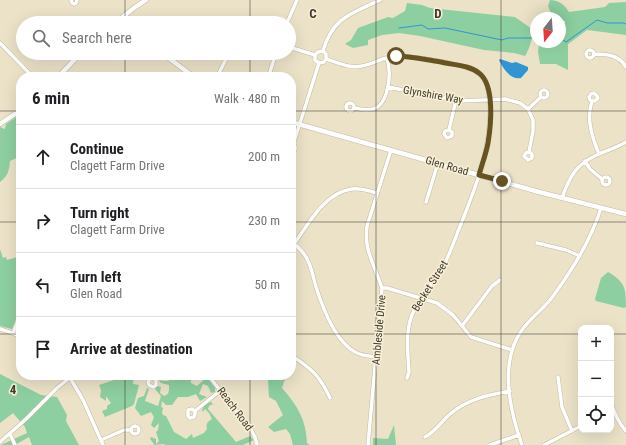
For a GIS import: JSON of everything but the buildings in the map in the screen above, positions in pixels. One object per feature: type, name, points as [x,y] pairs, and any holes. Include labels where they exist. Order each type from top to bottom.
[{"type":"main road","points":[[124,16],[146,0]]},
{"type":"main road","points":[[63,72],[74,60]]},
{"type":"main road","points":[[170,60],[183,72]]},
{"type":"main road","points":[[0,124],[16,113]]},
{"type":"main road","name":"Glen Road","points":[[296,123],[562,198],[626,214]]},
{"type":"street","points":[[71,0],[74,4],[77,0]]},
{"type":"street","points":[[290,16],[297,0]]},
{"type":"street","points":[[323,51],[328,37],[339,22],[352,13],[380,0]]},
{"type":"street","points":[[0,43],[16,59]]},
{"type":"street","points":[[296,49],[315,55]]},
{"type":"street","points":[[315,55],[318,52],[323,51]]},
{"type":"street","points":[[319,63],[324,62],[326,59],[326,54],[323,51]]},
{"type":"street","points":[[594,54],[612,56],[619,59],[626,67]]},
{"type":"street","points":[[315,55],[315,60],[319,63]]},
{"type":"street","name":"Becket Street","points":[[326,59],[356,67],[368,65],[387,58],[402,56],[473,69],[483,76],[489,90],[489,137],[479,175],[445,262],[412,313],[408,325],[409,372],[407,378]]},
{"type":"street","points":[[354,108],[369,110],[378,107],[385,100],[390,71],[387,58]]},
{"type":"street","points":[[16,60],[28,72]]},
{"type":"street","points":[[220,72],[226,60]]},
{"type":"street","points":[[271,72],[274,60]]},
{"type":"street","points":[[296,134],[319,63]]},
{"type":"street","name":"Glynshire Way","points":[[388,87],[456,100],[510,100],[520,103],[528,109]]},
{"type":"street","points":[[529,152],[534,125],[528,109],[541,97]]},
{"type":"street","points":[[449,130],[456,100]]},
{"type":"street","points":[[592,102],[590,107],[591,132],[599,154]]},
{"type":"street","points":[[562,198],[571,175],[576,169],[599,154],[626,142]]},
{"type":"street","name":"Ambleside Drive","points":[[368,445],[382,288],[368,250],[366,239],[367,226],[391,150]]},
{"type":"street","points":[[585,162],[590,169],[602,179]]},
{"type":"street","points":[[426,202],[438,163]]},
{"type":"street","points":[[296,241],[320,208],[342,191],[362,189],[377,193]]},
{"type":"street","points":[[522,445],[514,415],[508,372],[512,350],[518,335],[523,328],[553,296],[580,256],[592,235],[602,208]]},
{"type":"street","points":[[537,243],[566,250],[580,256]]},
{"type":"street","points":[[296,247],[301,249],[308,258],[323,307],[331,324],[342,341],[347,347],[357,353],[376,357]]},
{"type":"street","points":[[462,326],[492,286],[500,280]]},
{"type":"street","points":[[382,288],[387,288],[421,298],[443,306],[472,337],[512,350]]},
{"type":"street","points":[[13,333],[16,326]]},
{"type":"street","points":[[0,329],[16,334]]},
{"type":"street","points":[[296,360],[315,373],[324,385],[330,398]]},
{"type":"street","points":[[558,377],[562,407],[572,431]]},
{"type":"street","points":[[0,442],[66,380]]},
{"type":"street","points":[[72,380],[83,400],[103,445]]},
{"type":"street","name":"Reach Road","points":[[212,380],[250,428],[257,445]]},
{"type":"street","points":[[195,411],[221,390]]},
{"type":"street","points":[[425,437],[433,432],[450,415],[466,404],[486,395],[510,391]]},
{"type":"street","points":[[614,415],[626,431]]},
{"type":"street","points":[[544,445],[578,428]]},
{"type":"street","points":[[101,440],[124,430],[130,430]]},
{"type":"street","points":[[10,434],[15,445]]},
{"type":"street","points":[[490,445],[519,435]]},
{"type":"green space","points":[[550,0],[556,1],[566,7],[569,12],[605,7],[609,3],[626,2],[626,35],[587,30],[568,44],[568,70],[556,64],[540,64],[538,48],[566,48],[566,12],[550,12],[548,6]]},
{"type":"green space","points":[[407,3],[422,5],[430,8],[515,17],[530,28],[530,46],[525,56],[514,53],[484,50],[399,33],[382,35],[368,40],[368,45],[353,48],[345,44],[351,40],[358,28],[388,17],[393,18],[405,11]]},
{"type":"green space","points":[[16,117],[16,158],[10,161],[8,173],[0,182],[0,127],[5,129],[6,124]]},
{"type":"green space","points":[[0,249],[3,258],[6,257],[7,260],[16,257],[16,319],[12,329],[0,326]]},
{"type":"green space","points":[[608,272],[621,282],[625,290],[626,307],[624,308],[596,301],[595,299],[601,278]]},
{"type":"green space","points":[[0,374],[41,395],[57,397],[67,415],[66,421],[79,445],[32,445],[29,437],[15,445],[1,445],[27,433],[25,427],[13,413],[0,423]]},
{"type":"green space","points":[[114,380],[133,380],[133,384],[139,385],[134,404],[132,406],[105,417],[102,411],[107,409],[107,406],[111,403],[106,396],[106,401],[100,397],[101,390],[99,385]]},
{"type":"green space","points":[[159,380],[191,380],[191,383],[197,386],[204,380],[209,380],[215,388],[215,392],[211,393],[208,386],[203,384],[199,394],[207,397],[200,401],[196,394],[188,397],[178,397],[172,405],[166,405],[162,401],[162,413],[166,416],[174,432],[186,439],[192,434],[193,438],[204,433],[207,429],[207,423],[212,419],[205,409],[203,412],[202,410],[206,403],[211,402],[213,404],[209,406],[208,409],[236,442],[250,436],[254,440],[243,445],[153,445],[154,444],[150,439],[151,437],[156,439],[156,444],[159,441],[156,432],[158,430],[159,423],[154,428],[151,425],[154,417],[151,412],[141,416],[135,408],[138,398],[144,396],[147,388],[149,389],[145,401],[158,406],[161,396],[155,389],[157,386],[161,387],[160,393],[164,396],[168,394],[169,385],[161,383]]},
{"type":"green space","points":[[268,380],[285,380],[282,388],[297,407],[305,427],[307,443],[310,445],[293,445],[290,434],[286,429],[274,432],[268,427],[283,415],[276,401],[269,397]]},
{"type":"green space","points":[[394,425],[396,445],[373,445],[373,438],[388,439]]},
{"type":"water","points":[[499,60],[512,63],[516,62],[528,67],[528,70],[521,78],[513,77],[505,70]]},
{"type":"waterway","points":[[566,42],[597,20],[607,23],[626,24]]},
{"type":"waterway","points":[[399,28],[422,25],[428,29],[445,28],[502,40],[508,38],[530,38]]},
{"type":"route","points":[[396,56],[410,57],[473,69],[483,76],[489,90],[490,130],[488,144],[479,175],[502,181]]}]
